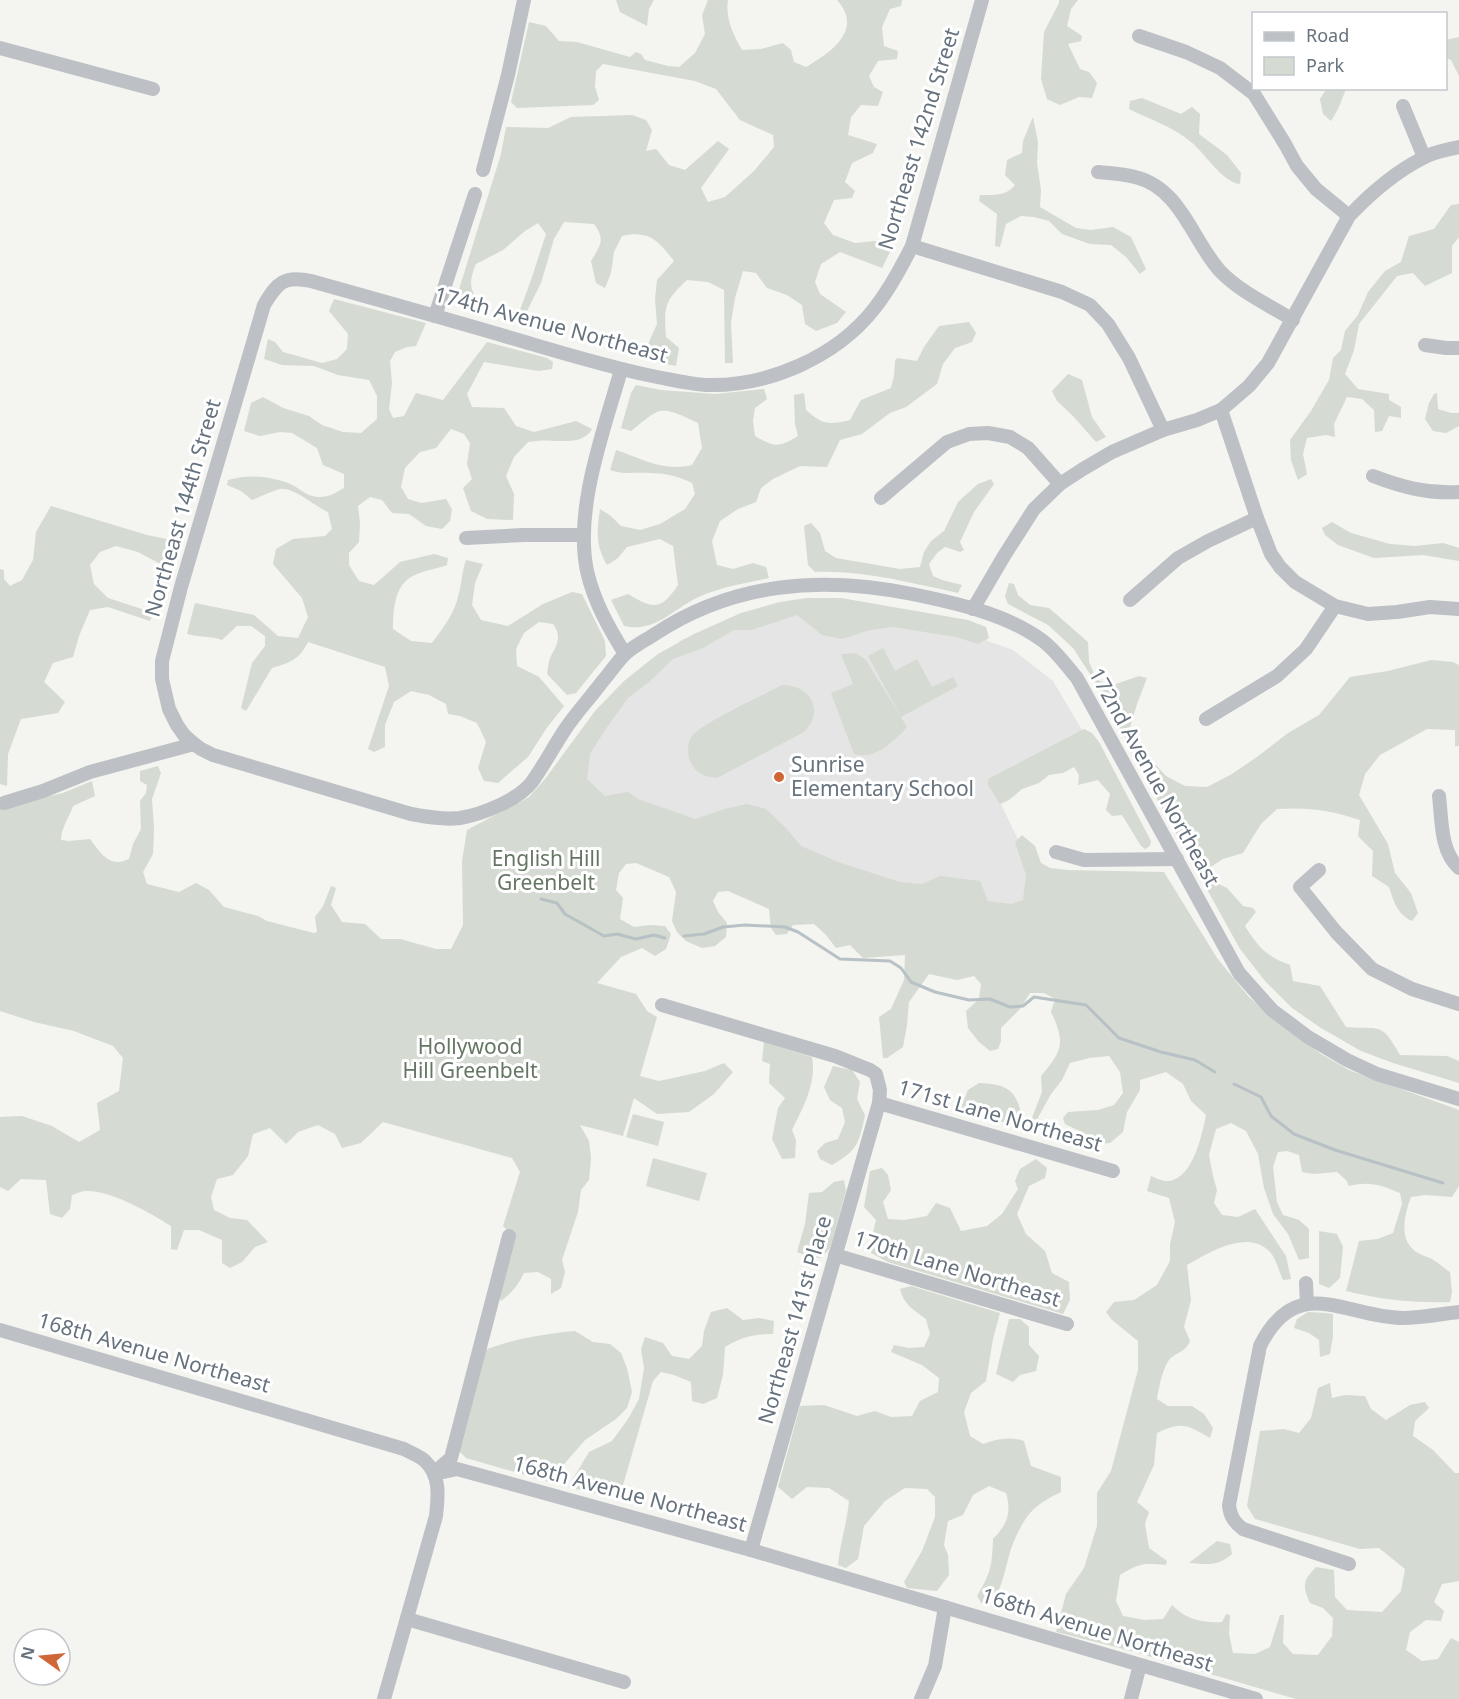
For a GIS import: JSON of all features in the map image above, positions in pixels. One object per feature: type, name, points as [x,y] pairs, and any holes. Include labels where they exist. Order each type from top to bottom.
[{"type":"street","points":[[483,170],[508,75],[524,0]]},
{"type":"street","name":"Northeast 142nd Street","points":[[811,359],[836,345],[859,325],[874,309],[902,267],[912,246],[982,0]]},
{"type":"street","points":[[1139,36],[1186,52],[1220,68],[1254,94],[1297,166],[1316,189],[1349,216]]},
{"type":"street","points":[[0,48],[153,89]]},
{"type":"street","points":[[1403,106],[1424,157]]},
{"type":"street","points":[[973,609],[1034,509],[1060,484],[1112,452],[1163,430],[1221,410],[1250,386],[1268,363],[1349,216],[1383,184],[1424,157],[1459,147]]},
{"type":"street","points":[[1098,172],[1136,177],[1150,182],[1167,194],[1180,209],[1219,269],[1232,283],[1293,320]]},
{"type":"street","points":[[435,316],[475,194]]},
{"type":"street","points":[[912,246],[1062,292],[1090,305],[1108,324],[1129,358],[1163,430]]},
{"type":"street","name":"174th Avenue Northeast","points":[[280,282],[300,279],[621,370],[683,382],[706,385],[724,384],[767,377],[784,372],[811,359]]},
{"type":"street","name":"Northeast 144th Street","points":[[194,744],[184,735],[169,709],[162,679],[162,661],[181,587],[264,305],[280,282]]},
{"type":"street","points":[[1425,345],[1459,348]]},
{"type":"street","points":[[621,370],[584,509],[584,536],[587,570],[594,595],[605,622],[625,654]]},
{"type":"street","points":[[1221,410],[1271,554],[1295,582],[1335,606],[1368,614],[1430,607],[1459,609]]},
{"type":"street","points":[[881,498],[947,442],[969,434],[988,433],[1010,437],[1028,448],[1060,484]]},
{"type":"street","points":[[1372,476],[1411,489],[1430,492],[1459,492]]},
{"type":"street","points":[[1130,600],[1178,558],[1257,518]]},
{"type":"street","points":[[466,538],[524,535],[584,536]]},
{"type":"street","name":"172nd Avenue Northeast","points":[[194,744],[213,755],[411,814],[436,818],[460,818],[500,806],[530,784],[567,728],[625,654],[676,620],[717,601],[762,590],[838,584],[893,591],[973,609],[1007,621],[1042,640],[1077,678],[1239,973],[1272,1010],[1308,1037],[1347,1060],[1377,1074],[1459,1099]]},
{"type":"street","points":[[1206,719],[1277,676],[1306,649],[1335,606]]},
{"type":"street","points":[[4,803],[43,791],[90,771],[194,744]]},
{"type":"street","points":[[1439,796],[1447,851],[1459,868]]},
{"type":"street","points":[[1056,852],[1084,860],[1177,860]]},
{"type":"street","points":[[1319,870],[1300,887],[1336,932],[1372,969],[1412,989],[1459,1004]]},
{"type":"street","name":"171st Lane Northeast","points":[[662,1005],[835,1056],[870,1070],[876,1074],[880,1090],[879,1103],[1113,1171]]},
{"type":"street","name":"Northeast 141st Place","points":[[751,1550],[879,1103]]},
{"type":"street","points":[[384,1699],[436,1516],[439,1490],[434,1474],[451,1458],[509,1236]]},
{"type":"street","name":"170th Lane Northeast","points":[[835,1255],[1067,1324]]},
{"type":"street","points":[[1306,1283],[1307,1304]]},
{"type":"street","points":[[1349,1564],[1243,1529],[1230,1515],[1229,1505],[1260,1346],[1269,1328],[1280,1316],[1289,1310],[1307,1304],[1336,1304],[1374,1314],[1404,1318],[1459,1312]]},
{"type":"street","name":"168th Avenue Northeast","points":[[0,1330],[404,1449],[425,1461],[434,1474],[457,1469],[751,1550],[1256,1699]]},
{"type":"street","points":[[921,1699],[934,1666],[945,1607]]},
{"type":"street","points":[[407,1619],[624,1682]]},
{"type":"street","points":[[1131,1699],[1140,1665]]},
{"type":"shaded area","name":"Sunrise Elementary School","points":[[783,610],[951,628],[1013,650],[1053,681],[1085,735],[992,786],[1065,936],[606,803],[559,769],[634,675],[683,639],[729,623]]},
{"type":"green space","points":[[616,0],[654,0],[649,9],[647,26],[620,12]]},
{"type":"green space","points":[[708,0],[728,0],[730,26],[742,50],[761,49],[783,43],[791,50],[794,62],[806,67],[834,47],[846,30],[847,21],[844,11],[837,0],[902,0],[901,6],[890,9],[882,27],[884,46],[898,51],[897,59],[878,61],[869,76],[874,87],[883,92],[878,106],[861,105],[851,117],[848,135],[877,144],[873,153],[852,163],[845,182],[855,191],[852,198],[834,200],[824,223],[833,235],[855,243],[886,240],[893,246],[882,268],[840,252],[821,264],[815,282],[820,294],[846,312],[837,323],[816,331],[805,324],[802,305],[787,295],[767,288],[756,273],[743,271],[731,323],[733,363],[725,363],[724,290],[708,282],[687,280],[670,299],[665,318],[666,337],[679,348],[676,366],[645,360],[649,342],[657,324],[655,299],[657,280],[674,261],[658,243],[647,236],[622,236],[614,252],[611,273],[605,288],[596,283],[591,261],[601,239],[594,224],[564,222],[554,239],[541,283],[522,321],[517,318],[546,234],[538,223],[503,250],[476,264],[471,286],[483,304],[479,310],[464,305],[457,296],[501,154],[506,127],[548,128],[571,117],[632,115],[646,120],[652,130],[646,151],[656,149],[669,165],[685,170],[718,141],[729,149],[701,188],[708,202],[725,197],[754,171],[774,147],[773,135],[740,120],[716,89],[695,81],[603,64],[596,71],[595,87],[599,100],[593,105],[517,108],[511,102],[529,22],[546,26],[559,41],[577,42],[630,57],[636,52],[641,54],[645,60],[679,67],[695,53],[705,34],[702,15]]},
{"type":"green space","points":[[1059,0],[1078,0],[1071,9],[1067,26],[1082,36],[1081,41],[1068,44],[1080,69],[1089,72],[1097,83],[1092,98],[1079,97],[1060,105],[1047,99],[1041,79],[1044,32]]},
{"type":"green space","points":[[1459,37],[1459,76],[1451,60],[1447,58],[1447,40]]},
{"type":"green space","points":[[1326,90],[1346,90],[1331,121],[1323,114],[1320,99]]},
{"type":"green space","points":[[1142,98],[1181,114],[1192,107],[1200,114],[1199,134],[1227,155],[1241,173],[1240,184],[1220,173],[1184,136],[1129,109],[1130,101]]},
{"type":"green space","points":[[1033,117],[1038,142],[1040,207],[1076,228],[1091,230],[1113,227],[1131,237],[1146,269],[1140,274],[1126,257],[1111,245],[1090,244],[1062,234],[1049,221],[1034,217],[1021,216],[1006,224],[1000,247],[995,246],[997,214],[979,201],[980,195],[1004,193],[1015,185],[1005,175],[1007,160],[1022,153],[1023,141]]},
{"type":"green space","points":[[1459,204],[1459,237],[1452,246],[1452,273],[1425,286],[1413,273],[1397,276],[1359,324],[1354,350],[1345,374],[1358,389],[1389,394],[1389,400],[1401,407],[1401,418],[1389,416],[1382,431],[1375,432],[1374,410],[1362,399],[1347,397],[1334,424],[1335,437],[1326,435],[1307,438],[1303,454],[1307,474],[1298,480],[1291,460],[1290,440],[1311,411],[1329,380],[1333,358],[1341,350],[1345,331],[1358,315],[1368,292],[1385,271],[1401,262],[1409,236],[1434,229],[1451,205]]},
{"type":"green space","points":[[334,299],[426,323],[416,346],[395,352],[390,361],[392,383],[389,409],[393,418],[404,416],[416,393],[443,400],[487,342],[547,358],[553,362],[552,369],[539,371],[484,362],[467,394],[472,407],[504,408],[516,426],[534,432],[576,421],[592,429],[589,434],[580,439],[528,442],[514,457],[506,476],[514,494],[513,520],[487,519],[471,511],[463,488],[472,479],[467,464],[470,443],[464,434],[451,429],[436,448],[420,452],[405,468],[401,487],[408,499],[421,503],[446,499],[452,509],[450,521],[442,529],[426,526],[409,514],[392,513],[382,500],[370,497],[358,506],[359,542],[349,553],[349,565],[359,581],[374,585],[400,562],[434,554],[448,558],[447,565],[405,581],[398,593],[394,608],[393,629],[411,641],[432,643],[444,626],[457,600],[466,560],[483,564],[475,583],[472,605],[481,620],[508,626],[543,604],[572,592],[582,594],[605,641],[606,656],[576,693],[567,695],[547,674],[549,660],[558,637],[553,624],[539,622],[524,633],[516,649],[517,666],[539,677],[564,706],[528,757],[498,783],[484,781],[478,768],[486,742],[477,723],[448,714],[446,704],[429,695],[411,691],[394,702],[385,725],[385,747],[374,752],[368,749],[389,686],[385,667],[308,642],[294,660],[272,668],[246,711],[241,708],[252,663],[265,646],[265,636],[251,626],[237,626],[222,640],[187,634],[195,603],[254,615],[278,636],[298,638],[308,617],[302,598],[273,564],[276,549],[293,539],[325,536],[332,529],[328,512],[286,489],[280,489],[252,500],[241,491],[227,485],[228,480],[236,478],[265,477],[288,483],[309,495],[319,497],[332,495],[344,488],[344,474],[323,465],[317,448],[292,433],[280,432],[260,436],[244,431],[251,403],[263,397],[283,408],[309,416],[322,425],[343,432],[361,433],[377,419],[377,396],[369,380],[338,375],[314,366],[282,365],[264,359],[268,339],[275,342],[283,352],[322,363],[337,359],[347,349],[348,334],[329,311]]},
{"type":"green space","points":[[969,322],[976,333],[972,342],[955,348],[943,364],[937,384],[906,407],[890,413],[862,434],[840,440],[827,467],[800,466],[773,479],[761,488],[756,502],[738,509],[720,521],[712,541],[717,565],[733,569],[753,563],[766,567],[769,578],[709,593],[646,626],[624,626],[611,600],[628,594],[644,603],[656,605],[667,599],[678,585],[673,546],[660,539],[627,547],[618,558],[607,565],[600,551],[598,538],[600,509],[621,526],[640,530],[660,524],[685,509],[695,494],[692,483],[676,477],[610,470],[616,450],[653,464],[682,467],[692,465],[702,448],[698,423],[669,411],[656,412],[631,431],[621,428],[631,393],[636,385],[661,390],[715,394],[764,389],[767,399],[755,408],[753,421],[755,436],[777,445],[798,436],[795,424],[794,395],[804,393],[806,410],[817,419],[831,423],[850,420],[861,400],[891,388],[897,358],[917,361],[939,326]]},
{"type":"green space","points":[[1068,374],[1082,380],[1092,417],[1106,437],[1096,442],[1057,401],[1052,391]]},
{"type":"green space","points":[[1437,393],[1438,409],[1459,413],[1459,426],[1446,433],[1433,431],[1425,419],[1429,403]]},
{"type":"green space","points":[[991,479],[994,484],[974,512],[960,542],[964,550],[960,552],[945,547],[929,564],[933,576],[962,585],[958,593],[869,575],[815,572],[808,565],[804,526],[811,523],[820,533],[825,551],[836,558],[900,569],[920,567],[924,552],[931,541],[944,531],[958,502],[978,484]]},
{"type":"green space","points":[[51,506],[147,535],[176,541],[168,568],[138,552],[116,546],[100,552],[90,565],[94,584],[108,598],[154,613],[150,621],[108,607],[90,610],[73,657],[53,663],[44,682],[65,702],[58,713],[21,719],[8,754],[7,786],[0,784],[0,569],[4,570],[4,579],[10,586],[22,580],[33,560],[36,532]]},
{"type":"green space","points":[[1332,522],[1351,533],[1390,544],[1415,546],[1443,543],[1459,548],[1459,561],[1423,555],[1374,558],[1338,545],[1325,535],[1322,528]]},
{"type":"green space","points":[[1009,583],[1014,584],[1018,595],[1030,605],[1049,608],[1088,642],[1089,662],[1097,680],[1113,685],[1139,676],[1147,678],[1129,731],[1143,751],[1166,776],[1185,786],[1207,787],[1232,774],[1288,733],[1319,715],[1350,677],[1388,671],[1431,660],[1453,662],[1459,665],[1459,746],[1455,746],[1455,730],[1427,729],[1380,755],[1365,774],[1359,795],[1388,844],[1395,873],[1411,893],[1418,913],[1412,921],[1399,911],[1389,887],[1372,876],[1373,851],[1358,836],[1360,820],[1338,814],[1299,808],[1277,809],[1261,824],[1243,853],[1223,859],[1209,868],[1211,880],[1227,888],[1243,906],[1253,908],[1256,912],[1245,926],[1258,945],[1275,958],[1290,965],[1293,981],[1320,986],[1346,1027],[1379,1029],[1384,1032],[1400,1055],[1447,1056],[1459,1061],[1459,1083],[1361,1051],[1292,1008],[1265,981],[1240,949],[1147,781],[1101,691],[1073,648],[1048,625],[1008,604],[1005,596]]},
{"type":"green space","points":[[807,598],[841,598],[968,620],[986,627],[989,638],[978,644],[956,637],[893,627],[870,630],[842,639],[822,635],[797,615],[751,630],[734,630],[703,648],[673,659],[628,698],[590,754],[587,779],[605,796],[628,792],[638,799],[695,819],[747,804],[766,809],[801,846],[838,862],[900,882],[922,884],[940,876],[980,881],[988,901],[1011,904],[1023,900],[1026,875],[1015,842],[1022,835],[1035,846],[1041,863],[1050,868],[1164,872],[1217,958],[1249,997],[1277,1021],[1321,1054],[1349,1070],[1459,1110],[1459,1186],[1452,1197],[1425,1195],[1411,1197],[1404,1228],[1407,1242],[1412,1248],[1450,1272],[1452,1292],[1450,1302],[1398,1300],[1346,1291],[1359,1241],[1378,1239],[1393,1233],[1402,1204],[1400,1193],[1375,1185],[1349,1186],[1337,1172],[1314,1174],[1302,1172],[1299,1155],[1287,1151],[1278,1152],[1273,1167],[1277,1202],[1283,1215],[1299,1220],[1309,1229],[1309,1258],[1299,1260],[1288,1234],[1273,1214],[1264,1188],[1258,1154],[1246,1131],[1231,1123],[1216,1129],[1209,1155],[1217,1190],[1214,1203],[1222,1215],[1238,1217],[1255,1209],[1286,1256],[1291,1279],[1283,1280],[1269,1251],[1250,1242],[1217,1249],[1187,1265],[1191,1300],[1184,1327],[1190,1341],[1185,1349],[1172,1357],[1166,1365],[1157,1399],[1168,1406],[1192,1406],[1204,1414],[1213,1428],[1210,1438],[1184,1426],[1157,1433],[1154,1465],[1137,1502],[1149,1512],[1145,1524],[1149,1548],[1167,1561],[1166,1565],[1137,1566],[1120,1575],[1116,1601],[1123,1616],[1145,1620],[1163,1619],[1172,1605],[1183,1614],[1202,1621],[1222,1622],[1226,1614],[1230,1615],[1229,1634],[1233,1653],[1255,1654],[1270,1647],[1280,1615],[1284,1615],[1283,1643],[1293,1654],[1318,1655],[1332,1636],[1333,1618],[1323,1608],[1310,1603],[1307,1597],[1305,1584],[1308,1576],[1316,1567],[1334,1570],[1335,1597],[1347,1610],[1382,1612],[1401,1591],[1405,1569],[1379,1548],[1360,1549],[1255,1519],[1247,1506],[1260,1431],[1284,1429],[1299,1433],[1311,1418],[1318,1388],[1330,1383],[1332,1398],[1345,1395],[1365,1396],[1371,1409],[1386,1420],[1410,1405],[1425,1402],[1429,1408],[1415,1421],[1413,1436],[1433,1450],[1455,1473],[1459,1473],[1459,1581],[1442,1584],[1434,1602],[1444,1611],[1441,1621],[1426,1620],[1410,1632],[1406,1650],[1422,1661],[1438,1659],[1451,1638],[1459,1642],[1459,1699],[1296,1699],[1124,1649],[1056,1632],[1066,1594],[1084,1568],[1097,1526],[1097,1493],[1111,1471],[1138,1370],[1138,1341],[1112,1320],[1106,1312],[1114,1302],[1134,1300],[1157,1285],[1170,1261],[1170,1244],[1175,1222],[1169,1198],[1147,1191],[1151,1176],[1169,1181],[1184,1172],[1195,1154],[1206,1115],[1191,1101],[1183,1084],[1166,1072],[1140,1080],[1140,1090],[1127,1112],[1123,1132],[1110,1143],[1098,1144],[1092,1137],[1065,1124],[1063,1118],[1068,1112],[1098,1110],[1114,1105],[1123,1093],[1120,1072],[1109,1056],[1070,1063],[1034,1125],[1030,1123],[1042,1092],[1041,1076],[1054,1060],[1060,1046],[1059,1032],[1051,1012],[1055,999],[1044,993],[1030,993],[1020,1009],[1001,1028],[1001,1041],[998,1049],[990,1051],[968,1028],[966,1011],[979,999],[981,984],[974,976],[957,980],[929,974],[909,1002],[903,1047],[887,1058],[883,1058],[879,1017],[891,1009],[904,980],[905,955],[863,958],[850,945],[836,948],[814,924],[793,925],[787,934],[776,935],[771,928],[769,909],[728,891],[718,892],[713,901],[727,923],[726,937],[715,946],[702,948],[686,941],[677,932],[672,921],[676,892],[669,877],[636,863],[626,864],[619,873],[616,890],[623,898],[620,919],[634,927],[665,926],[671,934],[666,949],[655,956],[642,948],[621,957],[597,983],[636,994],[647,1011],[657,1017],[640,1076],[659,1081],[705,1071],[724,1063],[733,1072],[714,1094],[689,1112],[657,1114],[634,1098],[623,1136],[580,1125],[589,1141],[591,1158],[589,1180],[581,1190],[578,1212],[562,1260],[565,1272],[561,1288],[551,1294],[551,1279],[538,1272],[524,1273],[517,1285],[501,1301],[499,1296],[515,1239],[503,1226],[520,1172],[512,1158],[383,1122],[361,1143],[342,1148],[335,1134],[318,1125],[298,1132],[286,1144],[270,1128],[253,1134],[248,1156],[233,1175],[217,1179],[211,1197],[214,1210],[230,1218],[247,1220],[268,1242],[255,1247],[242,1262],[230,1268],[222,1263],[222,1240],[199,1230],[184,1230],[177,1250],[171,1249],[171,1226],[141,1209],[106,1194],[85,1191],[72,1195],[70,1209],[62,1218],[50,1214],[46,1180],[21,1179],[8,1191],[0,1187],[0,1117],[22,1116],[52,1126],[79,1142],[100,1130],[97,1103],[119,1091],[123,1058],[113,1046],[74,1031],[0,1011],[0,807],[63,793],[92,781],[95,796],[73,806],[61,840],[90,839],[109,860],[121,862],[129,859],[133,844],[141,829],[140,801],[146,793],[147,785],[140,781],[140,771],[158,766],[161,773],[152,799],[153,854],[143,872],[147,884],[179,892],[196,883],[209,890],[224,907],[314,933],[317,932],[315,917],[323,906],[331,886],[336,888],[331,905],[342,922],[365,924],[381,939],[400,939],[436,949],[451,949],[463,925],[462,861],[467,830],[529,797],[595,711],[624,681],[658,654],[694,634],[741,613],[780,602]]},
{"type":"green space","points":[[883,648],[895,671],[917,659],[932,687],[953,677],[958,686],[901,717],[868,656]]},
{"type":"green space","points":[[856,653],[866,660],[907,727],[877,752],[862,755],[854,754],[831,693],[853,684],[841,654]]},
{"type":"green space","points":[[782,685],[801,689],[812,701],[813,716],[804,732],[717,778],[705,776],[696,770],[688,753],[689,742],[698,730]]},
{"type":"green space","points":[[1084,729],[1092,733],[1099,742],[1151,841],[1150,846],[1145,849],[1122,815],[1112,816],[1106,810],[1110,794],[1098,780],[1078,785],[1079,775],[1074,767],[1063,773],[1049,775],[1000,804],[988,785],[988,779]]},
{"type":"green space","points":[[764,1042],[812,1057],[811,1085],[792,1130],[796,1140],[795,1158],[782,1159],[772,1139],[778,1108],[785,1098],[769,1083],[770,1064],[762,1061]]},
{"type":"green space","points":[[833,1066],[852,1070],[860,1082],[857,1099],[865,1115],[856,1145],[847,1155],[832,1165],[820,1159],[817,1151],[825,1143],[838,1139],[845,1122],[842,1108],[830,1100],[824,1087]]},
{"type":"green space","points":[[979,1083],[1008,1089],[1016,1098],[1021,1114],[1013,1122],[999,1122],[993,1111],[975,1117],[960,1109],[968,1090]]},
{"type":"green space","points":[[633,1114],[664,1122],[658,1146],[626,1137]]},
{"type":"green space","points":[[653,1158],[707,1173],[699,1201],[646,1186]]},
{"type":"green space","points":[[1036,1159],[1047,1168],[1045,1178],[1029,1186],[1017,1214],[1026,1234],[1045,1251],[1052,1273],[1069,1282],[1070,1300],[1063,1314],[888,1262],[871,1253],[876,1220],[864,1207],[870,1171],[882,1168],[888,1175],[891,1190],[883,1202],[888,1219],[904,1220],[927,1216],[936,1203],[950,1208],[961,1231],[987,1226],[1002,1214],[1018,1189],[1015,1181],[1020,1169]]},
{"type":"green space","points":[[844,1180],[846,1191],[830,1248],[821,1258],[809,1257],[797,1252],[805,1224],[809,1193],[822,1192],[834,1182]]},
{"type":"green space","points":[[1319,1231],[1337,1234],[1343,1247],[1340,1278],[1329,1288],[1319,1284]]},
{"type":"green space","points":[[911,1286],[1000,1313],[986,1381],[971,1393],[964,1412],[970,1436],[983,1444],[1003,1439],[1024,1441],[1031,1466],[1061,1477],[1061,1492],[1039,1505],[1025,1519],[1018,1531],[1003,1579],[993,1601],[982,1604],[977,1596],[990,1569],[993,1539],[1002,1529],[1007,1518],[1006,1493],[989,1486],[973,1495],[963,1515],[948,1521],[944,1545],[948,1555],[949,1575],[937,1591],[907,1588],[904,1582],[922,1551],[935,1517],[935,1497],[927,1489],[905,1488],[885,1501],[864,1526],[858,1559],[846,1568],[838,1565],[849,1501],[829,1488],[807,1487],[792,1499],[778,1487],[800,1406],[824,1405],[857,1416],[875,1411],[891,1417],[912,1416],[920,1401],[938,1392],[939,1378],[922,1365],[891,1352],[894,1345],[909,1348],[924,1347],[930,1334],[926,1319],[910,1307],[900,1289]]},
{"type":"green space","points":[[727,1308],[743,1320],[759,1318],[774,1321],[773,1334],[748,1337],[725,1347],[723,1375],[717,1398],[703,1404],[692,1401],[691,1382],[661,1372],[653,1381],[619,1499],[568,1487],[589,1452],[612,1441],[639,1399],[644,1368],[641,1349],[645,1337],[663,1343],[672,1356],[689,1359],[702,1346],[704,1331],[711,1312]]},
{"type":"green space","points":[[1308,1312],[1333,1314],[1330,1354],[1320,1357],[1319,1340],[1309,1333],[1294,1328],[1297,1319]]},
{"type":"green space","points":[[1009,1319],[1020,1319],[1029,1327],[1029,1345],[1039,1356],[1036,1371],[1020,1375],[1013,1382],[996,1374]]},
{"type":"green space","points":[[575,1331],[593,1342],[610,1344],[621,1353],[632,1392],[627,1408],[616,1419],[585,1440],[565,1463],[553,1483],[466,1458],[458,1450],[483,1351],[528,1338]]},
{"type":"green space","points":[[1217,1541],[1230,1544],[1232,1554],[1217,1563],[1189,1563]]},
{"type":"waterway","points":[[541,899],[557,903],[565,914],[604,936],[617,934],[636,939],[654,935],[665,938]]},
{"type":"waterway","points":[[684,936],[704,934],[723,927],[745,925],[785,927],[798,932],[840,959],[890,961],[901,968],[911,982],[935,992],[969,1000],[990,999],[1010,1007],[1023,1006],[1034,997],[1086,1005],[1119,1038],[1195,1060],[1215,1072]]},
{"type":"waterway","points":[[1234,1084],[1261,1097],[1271,1116],[1294,1134],[1335,1150],[1443,1183]]},
{"type":"place","name":"Sunrise Elementary School","points":[[779,777]]},
{"type":"park label","name":"English Hill Greenbelt","points":[[546,871]]},
{"type":"park label","name":"Hollywood Hill Greenbelt","points":[[470,1059]]}]
